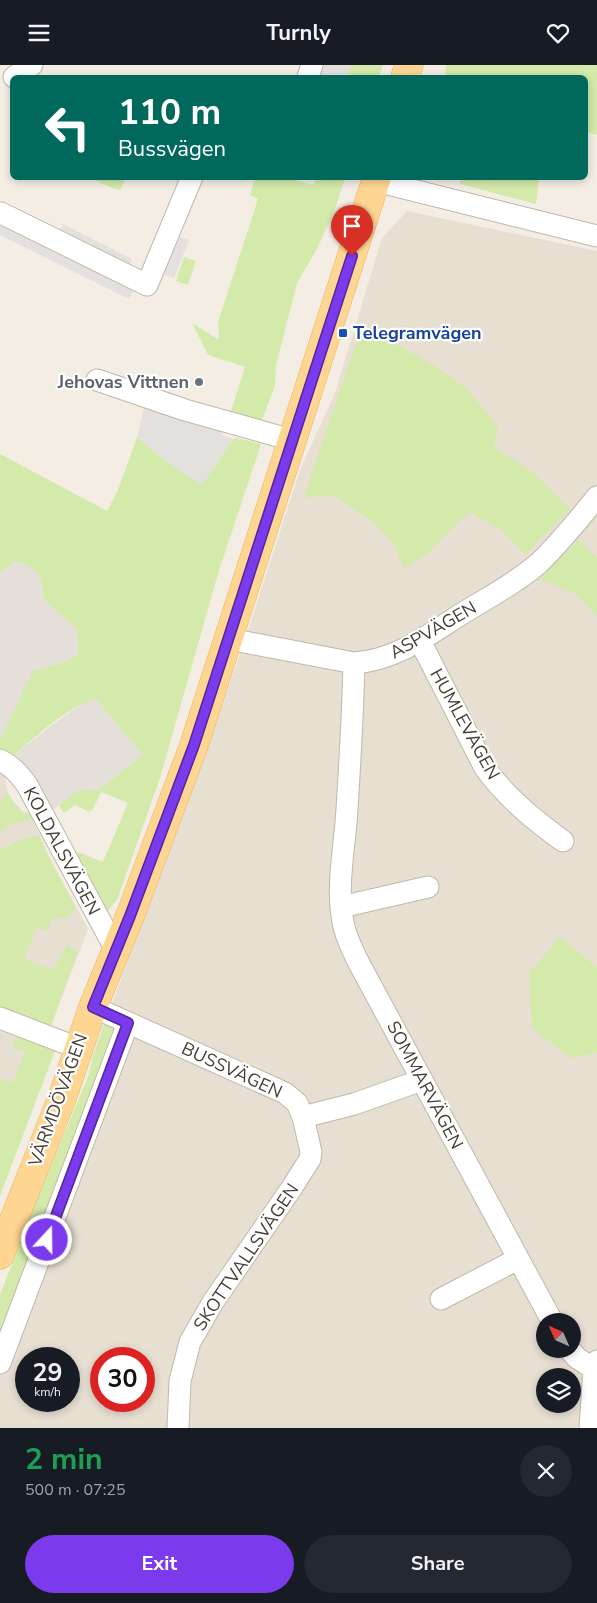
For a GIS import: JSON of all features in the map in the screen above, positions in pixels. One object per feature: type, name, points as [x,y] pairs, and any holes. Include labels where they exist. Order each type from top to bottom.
[{"type":"main road","name":"VÄRMDÖVÄGEN","points":[[0,1255],[62,1098],[93,1007],[130,916],[194,745],[376,180]]},
{"type":"street","points":[[17,75],[32,65]]},
{"type":"street","points":[[1,213],[147,285],[191,180]]},
{"type":"street","points":[[380,180],[597,236]]},
{"type":"street","points":[[98,380],[185,410],[292,440]]},
{"type":"street","name":"ASPVÄGEN","points":[[229,639],[354,663],[370,662],[388,657],[420,641],[514,582],[540,562],[597,497]]},
{"type":"street","name":"HUMLEVÄGEN","points":[[420,641],[485,768],[496,783],[514,801],[563,841]]},
{"type":"street","name":"SOMMARVÄGEN","points":[[354,663],[347,822],[340,871],[344,927],[353,952],[548,1313]]},
{"type":"street","name":"KOLDALSVÄGEN","points":[[0,760],[10,765],[20,774],[27,785],[116,950]]},
{"type":"street","points":[[342,907],[428,887]]},
{"type":"street","name":"BUSSVÄGEN","points":[[93,1007],[285,1093],[297,1103],[303,1117]]},
{"type":"street","points":[[0,1017],[78,1048]]},
{"type":"street","points":[[0,1363],[128,1023]]},
{"type":"street","points":[[303,1117],[354,1103],[422,1079]]},
{"type":"street","name":"SKOTTVALLSVÄGEN","points":[[178,1428],[180,1381],[190,1342],[213,1302],[310,1159],[311,1152],[303,1117]]},
{"type":"street","points":[[441,1299],[518,1259]]},
{"type":"street","points":[[578,1358],[596,1365],[590,1428]]},
{"type":"shaded area","points":[[322,65],[351,65],[348,75],[319,75]]},
{"type":"shaded area","points":[[407,211],[597,251],[597,558],[579,539],[575,594],[597,616],[597,967],[560,937],[571,1058],[597,1053],[597,1428],[0,1428],[0,1369],[127,1033],[105,1022],[201,765],[242,649],[300,470],[335,393],[382,238]]},
{"type":"shaded area","points":[[0,219],[136,286],[129,299],[0,235]]},
{"type":"shaded area","points":[[63,224],[132,259],[127,269],[58,235]]},
{"type":"shaded area","points":[[175,235],[189,240],[174,278],[160,273]]},
{"type":"shaded area","points":[[147,397],[230,414],[221,435],[233,439],[202,485],[175,468],[137,437]]},
{"type":"shaded area","points":[[16,561],[32,568],[40,575],[44,600],[77,629],[78,655],[61,663],[0,739],[0,572]]},
{"type":"shaded area","points":[[96,699],[143,755],[99,789],[71,796],[51,811],[11,758],[53,724],[83,703]]},
{"type":"shaded area","points":[[0,772],[5,776],[8,793],[13,801],[24,813],[30,813],[48,855],[88,929],[49,1031],[0,1177]]},
{"type":"green space","points":[[351,65],[383,65],[380,75],[348,75]]},
{"type":"green space","points":[[446,65],[597,65],[597,135],[588,132],[588,75],[445,75]]},
{"type":"green space","points":[[94,180],[125,180],[120,190]]},
{"type":"green space","points":[[254,180],[294,180],[313,185],[316,180],[344,180],[336,206],[318,247],[297,283],[276,365],[275,386],[262,420],[230,414],[245,367],[208,355],[192,323],[219,340],[218,322],[258,199],[250,195]]},
{"type":"green space","points":[[461,180],[539,180],[536,204],[460,184]]},
{"type":"green space","points":[[184,257],[196,261],[188,285],[176,281]]},
{"type":"green space","points":[[378,333],[433,365],[466,388],[498,427],[494,447],[533,473],[570,509],[525,555],[504,532],[469,512],[427,554],[404,568],[393,543],[372,521],[334,496],[304,497],[359,334]]},
{"type":"green space","points":[[137,437],[175,468],[202,484],[233,439],[237,438],[261,444],[219,570],[160,778],[117,900],[102,917],[75,862],[78,852],[103,862],[128,803],[101,792],[92,811],[90,810],[89,812],[75,805],[64,813],[59,805],[80,791],[95,791],[99,789],[143,755],[96,699],[72,709],[11,758],[0,751],[0,739],[33,671],[61,663],[78,655],[77,629],[44,600],[39,574],[16,561],[0,572],[0,454],[107,511],[118,490]]},
{"type":"green space","points":[[579,539],[597,558],[597,616],[575,594],[540,579]]},
{"type":"green space","points":[[8,793],[17,806],[22,811],[30,813],[33,819],[12,824],[0,832],[0,802]]},
{"type":"green space","points":[[40,836],[76,908],[65,919],[57,917],[51,921],[47,931],[37,927],[24,959],[50,969],[56,966],[67,945],[78,951],[49,1031],[0,1012],[0,850],[23,839]]},
{"type":"green space","points":[[560,937],[597,967],[597,1053],[571,1058],[532,1028],[529,973]]},
{"type":"green space","points":[[105,1022],[113,1026],[116,1037],[0,1345],[0,1295],[35,1204],[89,1074],[93,1055]]},
{"type":"green space","points":[[17,1034],[55,1051],[0,1196],[0,1079],[13,1083],[25,1051],[13,1047]]},
{"type":"place","name":"Telegramvägen","points":[[343,333]]},
{"type":"place","name":"Jehovas Vittnen","points":[[199,382]]},
{"type":"route","points":[[47,1240],[128,1023],[93,1007],[130,916],[194,745],[352,256]]}]
